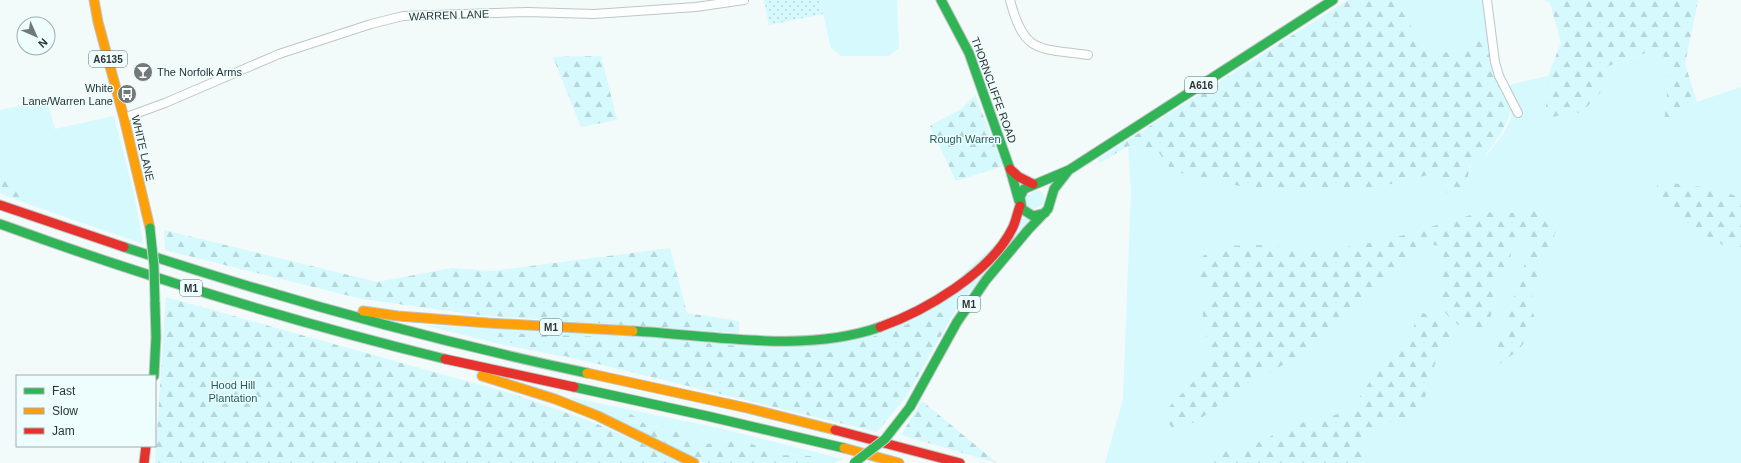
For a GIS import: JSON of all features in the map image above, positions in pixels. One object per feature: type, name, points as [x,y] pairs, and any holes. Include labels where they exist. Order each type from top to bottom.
[{"type":"main road","name":"WHITE LANE","points":[[94,0],[98,22],[124,118],[150,228],[154,266],[154,375]]},
{"type":"main road","name":"A616","points":[[1020,204],[1020,194],[1024,189],[1069,170],[1333,0]]},
{"type":"main road","name":"THORNCLIFFE ROAD","points":[[945,2],[969,52],[1010,169],[1020,204]]},
{"type":"main road","points":[[1010,169],[1019,177],[1046,188],[1051,198]]},
{"type":"main road","name":"A616","points":[[1045,213],[1057,184],[1069,170]]},
{"type":"main road","points":[[1020,204],[1024,211],[1033,216],[1045,213]]},
{"type":"main road","name":"M1","points":[[247,286],[370,313],[478,323],[671,333],[785,341],[842,337],[872,330],[896,322],[946,295],[979,269],[1006,241],[1017,222],[1020,204]]},
{"type":"main road","name":"M1","points":[[0,205],[77,232],[247,286],[336,312],[475,348],[745,408],[860,436],[960,463]]},
{"type":"main road","name":"M1","points":[[854,463],[885,439],[910,407],[953,329],[972,300],[986,280],[1028,230],[1045,213]]},
{"type":"main road","name":"M1","points":[[0,224],[194,289],[384,344],[558,401],[643,437],[694,463]]},
{"type":"main road","name":"M1","points":[[384,344],[862,452],[899,463]]},
{"type":"main road","points":[[144,463],[146,447]]},
{"type":"street","name":"WARREN LANE","points":[[124,118],[165,103],[279,54],[371,24],[403,16],[520,12],[594,14],[696,4],[712,5],[744,0]]},
{"type":"street","points":[[1010,0],[1021,32],[1025,38],[1033,44],[1040,48],[1088,55]]},
{"type":"street","points":[[1487,0],[1495,62],[1499,76],[1518,113]]},
{"type":"green space","points":[[764,0],[820,0],[823,14],[769,25]]},
{"type":"green space","points":[[820,0],[897,0],[899,48],[889,56],[841,56],[831,48]]},
{"type":"green space","points":[[1348,0],[1395,0],[1429,56],[1468,47],[1488,32],[1511,111],[1502,132],[1484,157],[1470,163],[1466,190],[1447,193],[1432,174],[1366,190],[1262,191],[1172,171],[1157,150],[1128,146],[1100,163],[1098,159]]},
{"type":"green space","points":[[1395,0],[1484,0],[1488,32],[1468,47],[1429,56]]},
{"type":"green space","points":[[1544,0],[1698,0],[1685,64],[1697,102],[1664,124],[1669,75],[1661,48],[1608,66],[1610,82],[1582,112],[1545,118],[1549,74],[1561,42],[1550,3]]},
{"type":"green space","points":[[1661,48],[1669,75],[1664,124],[1697,102],[1741,87],[1741,463],[1105,463],[1123,399],[1131,191],[1128,146],[1157,150],[1172,171],[1366,190],[1432,174],[1466,190],[1471,163],[1487,155],[1503,134],[1511,119],[1512,106],[1504,87],[1542,77],[1613,64]]},
{"type":"green space","points":[[601,56],[617,120],[581,127],[553,57]]},
{"type":"green space","name":"Rough Warren","points":[[975,95],[1003,166],[956,181],[930,126],[961,109]]},
{"type":"green space","points":[[47,101],[55,129],[114,116],[135,199],[143,244],[23,202],[0,169],[0,110]]},
{"type":"green space","points":[[0,169],[2,171],[23,202],[0,193]]},
{"type":"green space","points":[[1656,181],[1702,187],[1741,197],[1741,251],[1723,245],[1673,217],[1660,199]]},
{"type":"green space","points":[[1038,190],[1043,194],[1044,201],[1042,205],[1033,209],[1027,206],[1025,197]]},
{"type":"green space","points":[[1540,208],[1560,223],[1543,259],[1529,304],[1535,318],[1530,333],[1519,350],[1499,364],[1492,359],[1531,245],[1521,237],[1513,242],[1509,265],[1492,287],[1494,309],[1482,333],[1459,325],[1442,307],[1439,289],[1445,248],[1431,244],[1408,254],[1381,285],[1345,320],[1308,352],[1273,370],[1228,398],[1196,422],[1173,429],[1166,420],[1170,406],[1192,383],[1206,365],[1209,349],[1202,310],[1208,298],[1208,293],[1195,271],[1203,256],[1219,246],[1260,245],[1325,251],[1390,239],[1481,212],[1518,213]]},
{"type":"green space","points":[[1023,218],[1031,220],[958,306],[826,354],[496,338],[606,365],[496,343],[424,325],[792,345],[921,314]]},
{"type":"green space","points":[[164,230],[377,282],[452,268],[493,271],[670,248],[687,313],[739,321],[739,333],[478,315],[362,299],[165,250]]},
{"type":"green space","name":"Hood Hill Plantation","points":[[166,297],[516,395],[595,423],[684,463],[155,463]]},
{"type":"green space","points":[[958,306],[906,397],[877,432],[496,339],[500,333],[660,339],[825,354]]},
{"type":"green space","points":[[1419,312],[1432,317],[1444,326],[1450,333],[1450,339],[1439,351],[1425,397],[1415,415],[1376,426],[1365,439],[1368,463],[1198,463],[1224,450],[1253,445],[1277,433],[1292,423],[1311,422],[1335,415],[1353,407],[1377,371],[1411,334]]},
{"type":"green space","points":[[569,397],[718,428],[843,459],[834,463],[810,463],[812,456],[781,455],[749,443],[733,441],[705,444],[666,427],[648,426],[631,414],[618,422]]},
{"type":"green space","points":[[922,401],[997,463],[901,435]]},
{"type":"green space","points":[[622,414],[631,414],[648,426],[666,427],[705,444],[733,441],[749,443],[781,455],[812,456],[810,463],[705,463],[618,422]]},
{"type":"traffic: fast","points":[[941,0],[969,53],[1010,169],[1019,201]]},
{"type":"traffic: fast","points":[[1045,213],[1033,216],[1022,209],[1020,197],[1024,189],[1069,170],[1333,0]]},
{"type":"traffic: fast","points":[[910,407],[957,322],[986,280],[1028,230],[1048,209],[1054,189],[1068,171]]},
{"type":"traffic: fast","points":[[0,224],[55,244],[221,298],[332,330],[445,359]]},
{"type":"traffic: fast","points":[[150,228],[154,266],[155,303]]},
{"type":"traffic: fast","points":[[124,247],[238,283],[412,332],[587,373]]},
{"type":"traffic: fast","points":[[154,375],[156,337],[155,303]]},
{"type":"traffic: fast","points":[[633,331],[757,341],[789,341],[820,340],[851,335],[880,327]]},
{"type":"traffic: fast","points":[[574,387],[844,448]]},
{"type":"traffic: fast","points":[[854,463],[885,439],[910,407]]},
{"type":"traffic: slow","points":[[94,0],[98,22],[124,118],[150,228]]},
{"type":"traffic: slow","points":[[363,311],[398,316],[488,323],[633,331]]},
{"type":"traffic: slow","points":[[587,373],[747,408],[835,430]]},
{"type":"traffic: slow","points":[[482,376],[555,399],[598,416],[694,463]]},
{"type":"traffic: slow","points":[[844,448],[899,463]]},
{"type":"traffic: jam","points":[[1010,169],[1019,177],[1033,184]]},
{"type":"traffic: jam","points":[[0,205],[124,247]]},
{"type":"traffic: jam","points":[[880,327],[898,320],[936,301],[972,275],[988,261],[1002,245],[1013,226],[1020,206]]},
{"type":"traffic: jam","points":[[445,359],[574,387]]},
{"type":"traffic: jam","points":[[835,430],[960,463]]},
{"type":"traffic: jam","points":[[144,463],[146,447]]},
{"type":"place","name":"The Norfolk Arms","points":[[143,72]]},
{"type":"place","name":"White Lane/Warren Lane","points":[[127,94]]}]
